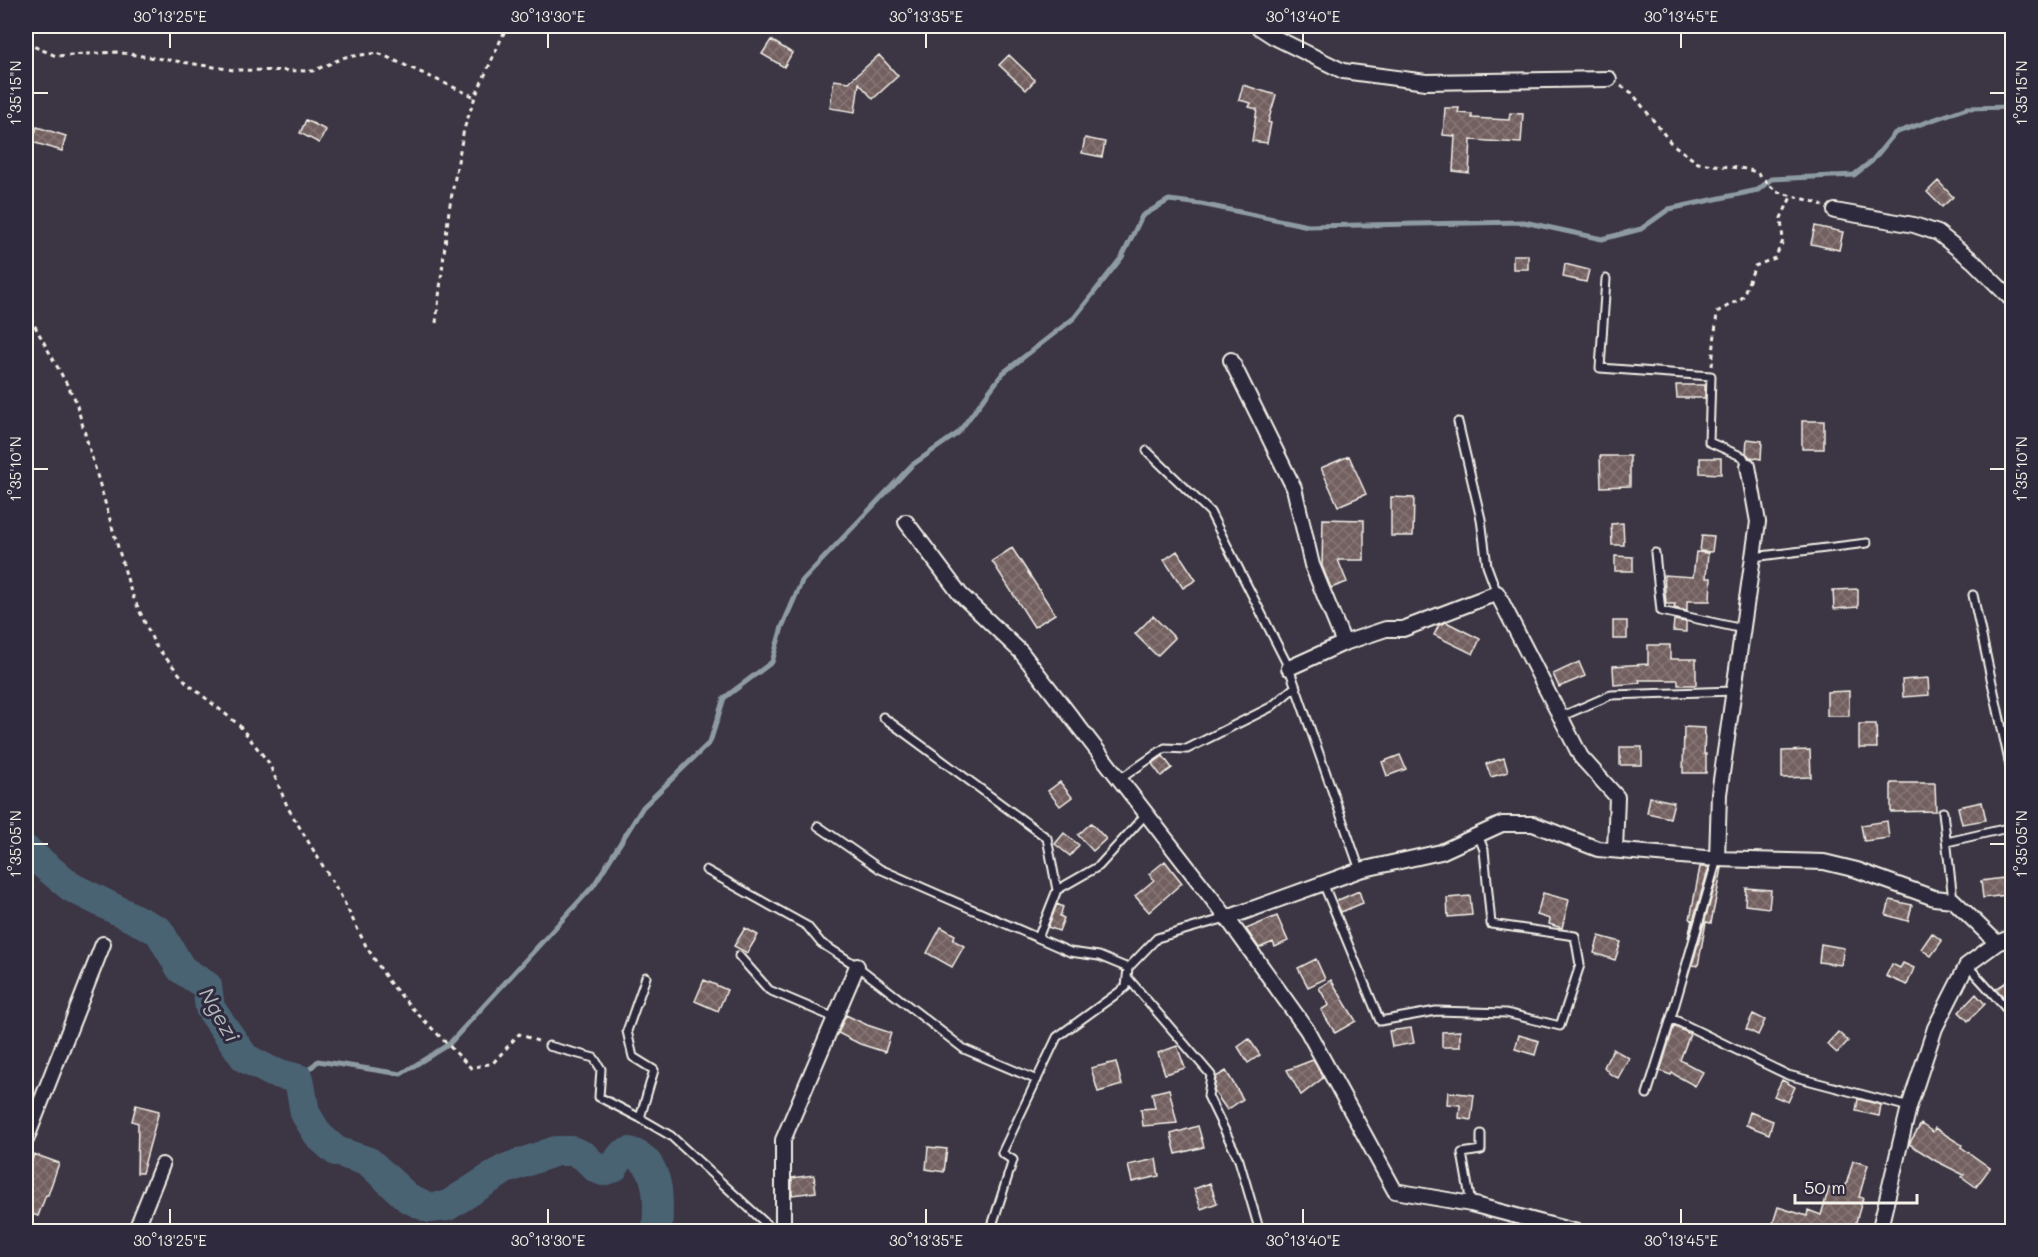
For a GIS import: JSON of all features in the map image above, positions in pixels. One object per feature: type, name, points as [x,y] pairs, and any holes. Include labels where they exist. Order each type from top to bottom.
[{"type":"street","points":[[1257,26],[1274,37],[1343,71],[1426,82],[1609,79]]},
{"type":"street","points":[[1835,211],[1914,225],[1938,233],[1973,261],[2013,300]]},
{"type":"street","points":[[1231,360],[1294,488],[1312,565],[1344,643]]},
{"type":"street","points":[[1717,859],[1719,794],[1758,522],[1748,466]]},
{"type":"street","points":[[906,522],[960,594],[1020,652],[1227,918],[1307,1030],[1395,1191],[1471,1204],[1577,1232]]},
{"type":"street","points":[[1289,668],[1344,643],[1386,629],[1403,629],[1497,593],[1581,757],[1617,797],[1615,850]]},
{"type":"street","points":[[1227,918],[1360,870],[1441,852],[1502,824],[1533,824],[1598,849],[1717,859],[1824,862],[1857,870],[1934,898],[1953,900],[1997,943]]},
{"type":"street","points":[[1879,1232],[1909,1107],[1935,1028],[1967,965],[1997,943],[2013,937]]},
{"type":"street","points":[[26,1140],[103,944]]},
{"type":"street","points":[[783,1232],[783,1140],[856,966]]},
{"type":"street","points":[[135,1232],[162,1165]]},
{"type":"lane","points":[[1606,279],[1600,368],[1711,376],[1709,442],[1743,457],[1748,466]]},
{"type":"lane","points":[[1458,422],[1481,519],[1486,566],[1497,593]]},
{"type":"lane","points":[[1147,451],[1210,512],[1289,668],[1360,870]]},
{"type":"lane","points":[[1753,557],[1867,543]]},
{"type":"lane","points":[[1654,553],[1660,611],[1743,629]]},
{"type":"lane","points":[[1973,595],[2013,775]]},
{"type":"lane","points":[[1120,778],[1165,748],[1187,749],[1271,707],[1294,687]]},
{"type":"lane","points":[[1560,717],[1611,695],[1734,691]]},
{"type":"lane","points":[[883,717],[1047,838],[1057,890],[1038,938]]},
{"type":"lane","points":[[1943,812],[1953,900]]},
{"type":"lane","points":[[1057,890],[1099,866],[1147,813]]},
{"type":"lane","points":[[818,825],[880,869],[1070,952],[1099,956],[1128,968]]},
{"type":"lane","points":[[1947,842],[2013,827]]},
{"type":"lane","points":[[1323,883],[1380,1021],[1437,1011],[1506,1013],[1560,1026],[1580,965],[1575,936],[1491,924],[1484,850],[1478,835]]},
{"type":"lane","points":[[1647,1094],[1717,859]]},
{"type":"lane","points":[[706,870],[807,926],[821,943],[856,966],[964,1049],[1037,1080]]},
{"type":"lane","points":[[990,1232],[1013,1160],[1002,1153],[1058,1037],[1126,987],[1128,968],[1157,938],[1227,918]]},
{"type":"lane","points":[[739,956],[769,990],[835,1018]]},
{"type":"lane","points":[[1967,965],[2013,1015]]},
{"type":"lane","points":[[640,1118],[654,1070],[633,1056],[627,1031],[646,977]]},
{"type":"lane","points":[[1127,977],[1211,1075],[1208,1096],[1239,1160],[1260,1232]]},
{"type":"lane","points":[[1671,1018],[1788,1075],[1909,1107]]},
{"type":"lane","points":[[549,1046],[594,1058],[601,1069],[598,1097],[671,1137],[775,1232]]},
{"type":"lane","points":[[1471,1204],[1462,1153],[1480,1150],[1481,1134]]},
{"type":"path","points":[[436,323],[449,210],[464,129],[475,97],[507,26]]},
{"type":"path","points":[[26,43],[56,56],[116,52],[234,70],[312,71],[345,57],[378,53],[475,97]]},
{"type":"path","points":[[1609,79],[1632,93],[1671,143],[1698,163],[1756,172],[1777,192],[1812,201],[1835,211]]},
{"type":"path","points":[[1711,376],[1717,312],[1742,298],[1755,266],[1775,258],[1783,241],[1781,218],[1791,197]]},
{"type":"path","points":[[26,310],[75,399],[131,592],[155,645],[188,683],[238,725],[269,763],[288,808],[341,896],[366,946],[389,982],[471,1068],[493,1063],[519,1034],[549,1046]]},
{"type":"building","points":[[771,40],[792,53],[784,67],[762,54]]},
{"type":"building","points":[[879,55],[898,76],[873,99],[859,83],[855,112],[830,108],[834,80],[849,82]]},
{"type":"building","points":[[1009,55],[1035,80],[1026,90],[999,65]]},
{"type":"building","points":[[1243,85],[1276,95],[1268,122],[1271,123],[1267,143],[1252,141],[1257,109],[1249,107],[1251,103],[1239,100]]},
{"type":"building","points":[[1445,108],[1459,108],[1458,113],[1472,114],[1472,118],[1509,120],[1510,113],[1523,114],[1521,143],[1471,140],[1469,173],[1453,171],[1455,136],[1443,135]]},
{"type":"building","points":[[306,120],[326,130],[319,143],[300,133]]},
{"type":"building","points":[[37,127],[66,136],[62,151],[32,142]]},
{"type":"building","points":[[1085,138],[1105,142],[1102,157],[1082,153]]},
{"type":"building","points":[[1938,181],[1953,197],[1942,207],[1927,192]]},
{"type":"building","points":[[1815,226],[1843,232],[1839,250],[1811,244]]},
{"type":"building","points":[[1513,255],[1528,255],[1528,269],[1513,269]]},
{"type":"building","points":[[1565,264],[1589,270],[1586,282],[1563,277]]},
{"type":"building","points":[[1676,385],[1705,385],[1705,398],[1677,398]]},
{"type":"building","points":[[1802,421],[1824,421],[1824,449],[1802,449]]},
{"type":"building","points":[[1747,439],[1762,441],[1761,459],[1750,457],[1746,453]]},
{"type":"building","points":[[1349,456],[1366,494],[1338,506],[1321,468]]},
{"type":"building","points":[[1600,456],[1630,456],[1630,486],[1601,487]]},
{"type":"building","points":[[1700,458],[1721,458],[1721,474],[1700,473]]},
{"type":"building","points":[[1391,497],[1414,498],[1413,536],[1391,536]]},
{"type":"building","points":[[1323,519],[1364,520],[1364,560],[1338,560],[1347,582],[1331,588],[1322,566]]},
{"type":"building","points":[[1623,523],[1624,545],[1612,545],[1611,524]]},
{"type":"building","points":[[1702,535],[1714,536],[1712,552],[1700,551]]},
{"type":"building","points":[[1012,548],[1055,614],[1034,627],[992,561]]},
{"type":"building","points":[[1177,551],[1196,580],[1183,588],[1164,560]]},
{"type":"building","points":[[1696,552],[1708,553],[1706,578],[1711,578],[1710,601],[1687,601],[1687,611],[1674,608],[1675,604],[1666,604],[1664,575],[1693,577]]},
{"type":"building","points":[[1615,556],[1633,557],[1633,571],[1615,571]]},
{"type":"building","points":[[1858,589],[1858,607],[1834,609],[1833,590]]},
{"type":"building","points":[[1153,616],[1175,638],[1157,656],[1135,634]]},
{"type":"building","points":[[1674,620],[1686,622],[1686,632],[1673,631]]},
{"type":"building","points":[[1613,621],[1627,621],[1627,639],[1613,639]]},
{"type":"building","points":[[1446,622],[1480,639],[1473,654],[1434,635],[1439,625]]},
{"type":"building","points":[[1648,645],[1670,645],[1670,659],[1696,659],[1696,685],[1678,685],[1678,680],[1639,680],[1640,683],[1614,685],[1613,666],[1648,664]]},
{"type":"building","points":[[1579,662],[1585,676],[1559,687],[1553,674]]},
{"type":"building","points":[[1928,678],[1929,695],[1903,697],[1902,680]]},
{"type":"building","points":[[1849,691],[1849,716],[1827,716],[1827,692]]},
{"type":"building","points":[[1859,724],[1876,724],[1877,748],[1859,748]]},
{"type":"building","points":[[1684,727],[1705,728],[1706,773],[1683,773]]},
{"type":"building","points":[[1620,747],[1642,747],[1642,765],[1620,765]]},
{"type":"building","points":[[1810,750],[1811,777],[1782,778],[1782,751]]},
{"type":"building","points":[[1400,755],[1406,769],[1387,776],[1382,762]]},
{"type":"building","points":[[1163,756],[1172,768],[1161,776],[1152,764]]},
{"type":"building","points":[[1504,758],[1508,772],[1491,777],[1486,764]]},
{"type":"building","points":[[1060,782],[1072,797],[1060,806],[1048,791]]},
{"type":"building","points":[[1891,783],[1935,783],[1936,811],[1891,812]]},
{"type":"building","points":[[1650,797],[1674,802],[1670,818],[1647,813]]},
{"type":"building","points":[[1982,802],[1986,820],[1962,824],[1958,807]]},
{"type":"building","points":[[1887,821],[1889,838],[1864,841],[1861,825]]},
{"type":"building","points":[[1091,823],[1106,839],[1093,851],[1078,835]]},
{"type":"building","points":[[1064,833],[1079,845],[1070,856],[1055,844]]},
{"type":"building","points":[[1165,861],[1182,883],[1149,912],[1135,896],[1154,880],[1149,874]]},
{"type":"building","points":[[1700,867],[1709,867],[1688,938],[1692,920],[1690,919]]},
{"type":"building","points":[[1720,868],[1722,868],[1711,923],[1706,922],[1698,966],[1692,965]]},
{"type":"building","points":[[2003,878],[2006,895],[1983,898],[1981,881]]},
{"type":"building","points":[[1746,888],[1771,890],[1769,908],[1745,905]]},
{"type":"building","points":[[1359,891],[1363,903],[1341,912],[1336,901]]},
{"type":"building","points":[[1543,893],[1569,900],[1562,928],[1549,924],[1550,919],[1537,915]]},
{"type":"building","points":[[1470,896],[1472,915],[1448,917],[1447,898]]},
{"type":"building","points":[[1890,900],[1912,905],[1908,921],[1886,915]]},
{"type":"building","points":[[1057,904],[1063,907],[1060,916],[1064,918],[1059,931],[1048,927]]},
{"type":"building","points":[[1277,916],[1288,941],[1275,947],[1273,942],[1259,948],[1246,929]]},
{"type":"building","points":[[941,927],[955,935],[953,940],[964,946],[952,967],[927,953]]},
{"type":"building","points":[[745,928],[758,935],[747,953],[734,946]]},
{"type":"building","points":[[1932,933],[1942,941],[1931,956],[1921,949]]},
{"type":"building","points":[[1599,936],[1621,942],[1615,960],[1594,953]]},
{"type":"building","points":[[1821,944],[1844,948],[1841,965],[1819,962]]},
{"type":"building","points":[[1316,959],[1325,979],[1308,987],[1298,968]]},
{"type":"building","points":[[1903,963],[1914,968],[1907,985],[1886,976],[1892,964],[1900,968]]},
{"type":"building","points":[[2013,978],[2013,1007],[1996,989]]},
{"type":"building","points":[[704,980],[727,990],[718,1011],[695,1001]]},
{"type":"building","points":[[1331,980],[1356,1021],[1335,1033],[1321,1010],[1329,1005],[1319,988]]},
{"type":"building","points":[[1976,994],[1985,1004],[1968,1021],[1959,1012]]},
{"type":"building","points":[[1753,1014],[1765,1020],[1758,1035],[1746,1029]]},
{"type":"building","points":[[846,1015],[891,1033],[885,1052],[860,1044],[838,1033]]},
{"type":"building","points":[[1674,1026],[1690,1034],[1680,1060],[1703,1072],[1695,1086],[1672,1073],[1671,1075],[1660,1071]]},
{"type":"building","points":[[1411,1028],[1414,1043],[1392,1047],[1389,1031]]},
{"type":"building","points":[[1460,1031],[1460,1047],[1442,1047],[1442,1032]]},
{"type":"building","points":[[1838,1032],[1848,1041],[1837,1053],[1827,1044]]},
{"type":"building","points":[[1519,1035],[1539,1041],[1535,1055],[1515,1049]]},
{"type":"building","points":[[1249,1039],[1260,1055],[1248,1063],[1238,1047]]},
{"type":"building","points":[[1177,1046],[1185,1068],[1165,1074],[1158,1053]]},
{"type":"building","points":[[1613,1049],[1629,1058],[1618,1078],[1604,1067]]},
{"type":"building","points":[[1313,1060],[1323,1078],[1301,1095],[1287,1070]]},
{"type":"building","points":[[1116,1062],[1122,1085],[1098,1092],[1091,1068]]},
{"type":"building","points":[[1226,1071],[1243,1099],[1227,1110],[1214,1091],[1216,1077]]},
{"type":"building","points":[[1782,1080],[1795,1087],[1788,1102],[1774,1096]]},
{"type":"building","points":[[1169,1089],[1177,1123],[1143,1126],[1141,1109],[1155,1108],[1152,1093]]},
{"type":"building","points":[[1448,1092],[1474,1095],[1471,1120],[1459,1118],[1460,1105],[1447,1104]]},
{"type":"building","points":[[1858,1099],[1881,1105],[1879,1116],[1856,1111]]},
{"type":"building","points":[[136,1105],[159,1111],[142,1173],[137,1173],[138,1123],[132,1121]]},
{"type":"building","points":[[1750,1112],[1773,1121],[1769,1134],[1746,1125]]},
{"type":"building","points":[[1921,1124],[1933,1132],[1935,1128],[1962,1145],[1961,1147],[1990,1168],[1976,1187],[1962,1177],[1964,1175],[1909,1144]]},
{"type":"building","points":[[1198,1126],[1204,1147],[1176,1154],[1171,1134]]},
{"type":"building","points":[[928,1147],[947,1149],[944,1172],[926,1169]]},
{"type":"building","points":[[34,1154],[59,1163],[38,1216],[26,1212],[26,1179]]},
{"type":"building","points":[[1156,1159],[1159,1176],[1132,1182],[1128,1165]]},
{"type":"building","points":[[1853,1161],[1868,1165],[1859,1197],[1863,1198],[1853,1232],[1799,1232],[1773,1223],[1778,1207],[1807,1216],[1808,1210],[1821,1215],[1829,1188],[1844,1192]]},
{"type":"building","points":[[814,1175],[816,1192],[792,1195],[792,1178]]},
{"type":"building","points":[[1210,1183],[1217,1203],[1201,1209],[1194,1189]]},
{"type":"waterway","points":[[299,1079],[318,1061],[401,1074],[449,1044],[594,885],[643,807],[710,742],[724,698],[772,662],[782,627],[802,581],[912,465],[958,433],[1003,373],[1074,318],[1122,257],[1142,216],[1169,200],[1201,204],[1308,226],[1524,222],[1602,239],[1641,229],[1669,209],[1758,190],[1771,179],[1854,175],[1872,161],[1895,133],[1967,108],[2012,107]]},
{"type":"waterway","name":"Ngezi","points":[[26,850],[71,887],[159,931],[181,969],[207,986],[210,1008],[245,1058],[272,1072],[299,1079],[305,1113],[319,1136],[336,1151],[369,1162],[408,1198],[430,1208],[447,1206],[505,1169],[556,1151],[572,1151],[584,1156],[596,1168],[603,1171],[613,1168],[622,1155],[630,1152],[640,1157],[653,1174],[658,1197],[657,1232]]}]
